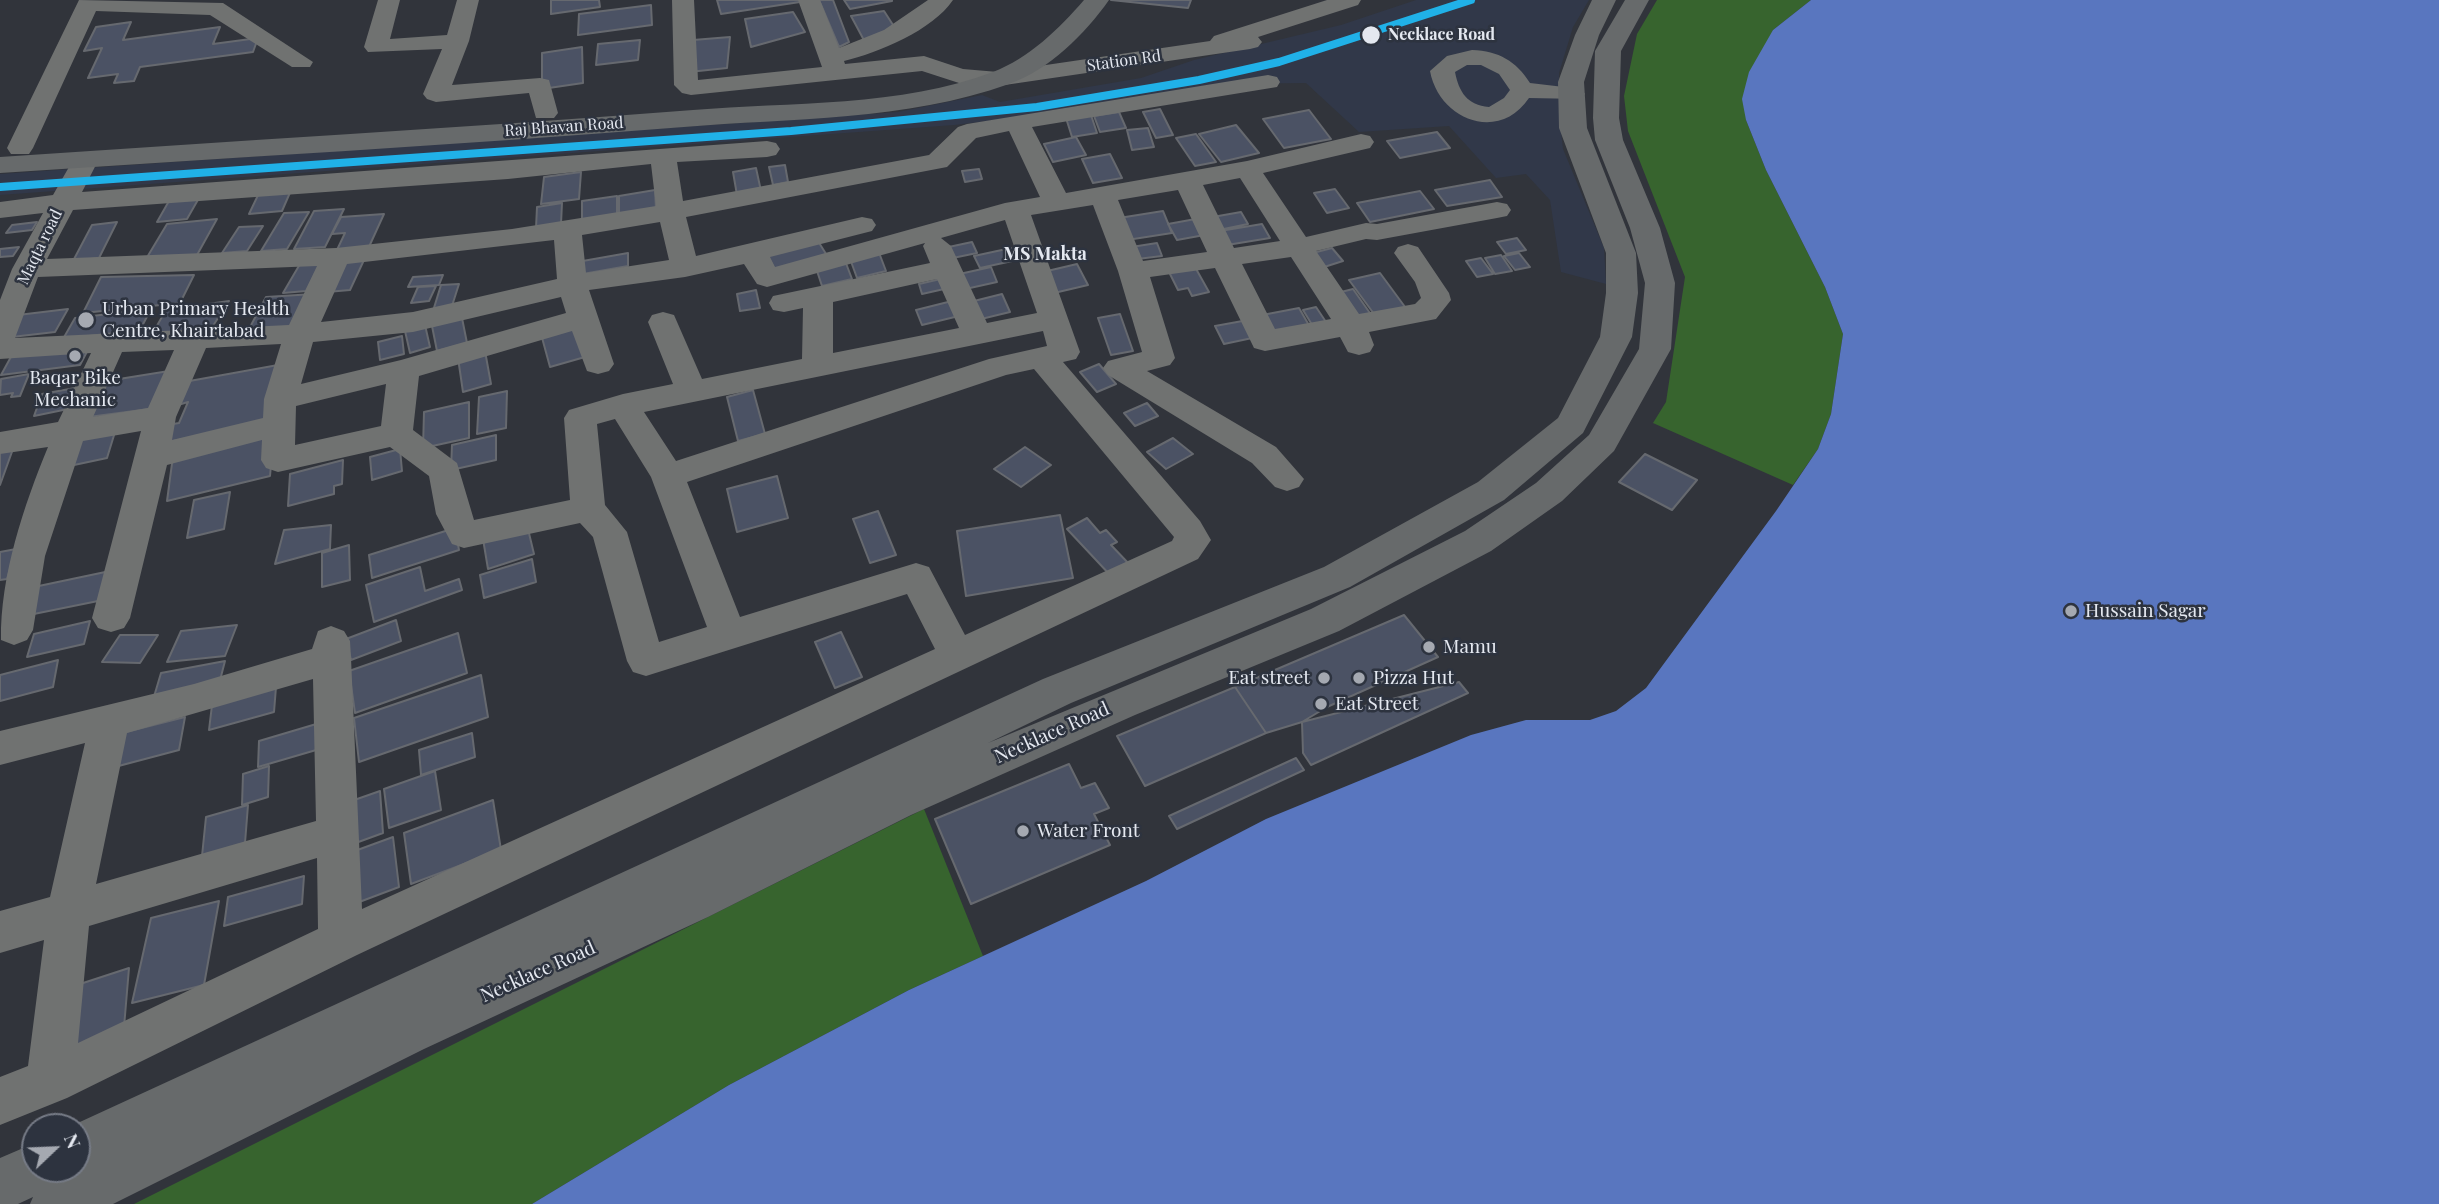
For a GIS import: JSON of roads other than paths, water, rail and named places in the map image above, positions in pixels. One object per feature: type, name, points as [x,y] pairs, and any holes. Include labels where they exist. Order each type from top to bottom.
[{"type":"main road","name":"Raj Bhavan Road","points":[[7,154],[545,113],[719,103],[959,76],[990,65],[1012,51],[1073,0]]},
{"type":"main road","name":"Raj Bhavan Road","points":[[7,154],[86,159],[215,153],[922,97],[998,79],[1031,62],[1048,49],[1097,0]]},
{"type":"main road","name":"Necklace Road","points":[[91,1143],[1057,691],[1337,577],[1491,491],[1571,425],[1616,337],[1622,293],[1621,253],[1573,128],[1572,82],[1587,35],[1604,0]]},
{"type":"main road","name":"Necklace Road","points":[[57,1204],[395,1037],[692,902],[896,803],[1121,703],[1325,620],[1478,541],[1549,492],[1602,443],[1655,349],[1660,284],[1645,228],[1609,140],[1606,118],[1608,51],[1637,0]]},
{"type":"main road","points":[[0,1185],[21,1176]]},
{"type":"street","points":[[389,0],[376,47],[457,41]]},
{"type":"street","points":[[422,122],[425,108],[436,94],[457,41],[468,0]]},
{"type":"street","points":[[683,0],[687,85],[691,88],[833,64],[888,38],[942,0]]},
{"type":"street","points":[[809,0],[833,64]]},
{"type":"street","points":[[1262,20],[1290,0]]},
{"type":"street","points":[[1262,20],[1350,0]]},
{"type":"street","points":[[7,154],[89,2],[215,8],[301,62]]},
{"type":"street","name":"Station Rd","points":[[833,64],[924,63],[959,76],[998,79],[1195,50],[1262,20]]},
{"type":"street","points":[[27,269],[336,257],[567,229],[938,161],[967,132],[1268,82]]},
{"type":"street","points":[[436,94],[540,86],[545,113]]},
{"type":"street","points":[[1522,90],[1572,94]]},
{"type":"street","points":[[1017,122],[1057,203]]},
{"type":"street","points":[[753,253],[767,278],[1015,209],[1103,196],[1247,169],[1362,142]]},
{"type":"street","points":[[0,211],[63,202],[508,171],[663,155],[767,149]]},
{"type":"street","points":[[663,155],[671,212],[684,268]]},
{"type":"street","name":"Maqta road","points":[[0,338],[27,269],[86,159]]},
{"type":"street","points":[[1247,169],[1356,338]]},
{"type":"street","points":[[1186,179],[1265,341],[1356,338],[1425,312],[1436,300],[1434,284],[1416,267],[1408,253]]},
{"type":"street","points":[[1103,196],[1133,271],[1159,358],[1119,368],[1264,455],[1287,479]]},
{"type":"street","points":[[668,475],[1000,366],[1065,352],[1015,209]]},
{"type":"street","points":[[1133,271],[1298,247],[1366,231],[1377,232],[1497,210]]},
{"type":"street","points":[[0,349],[363,329],[504,304],[572,285],[684,268],[862,225]]},
{"type":"street","points":[[567,229],[572,285],[598,364]]},
{"type":"street","points":[[931,233],[976,333]]},
{"type":"street","points":[[336,257],[300,334],[280,412],[278,460],[396,434],[445,471],[453,514],[464,535],[588,509]]},
{"type":"street","points":[[784,303],[947,268]]},
{"type":"street","points":[[817,368],[818,296]]},
{"type":"street","points":[[152,457],[404,370],[583,318]]},
{"type":"street","points":[[956,653],[916,577],[646,661],[609,531],[588,509],[580,418],[691,390],[817,368],[1054,319]]},
{"type":"street","points":[[663,322],[691,390]]},
{"type":"street","points":[[111,618],[160,417],[195,338]]},
{"type":"street","points":[[14,630],[18,588],[69,430],[112,341]]},
{"type":"street","points":[[0,1101],[50,1082],[341,940],[956,653],[1185,550],[1193,540],[1188,530],[1041,357]]},
{"type":"street","points":[[396,434],[404,370]]},
{"type":"street","points":[[623,405],[668,475],[728,634]]},
{"type":"street","points":[[0,443],[160,417]]},
{"type":"street","points":[[0,748],[110,721],[331,650],[335,834],[341,940]]},
{"type":"street","points":[[50,1082],[69,911],[110,721]]},
{"type":"street","points":[[0,932],[335,834]]},
{"type":"water","name":"Hussain Sagar","points":[[1811,0],[2439,0],[2439,1204],[532,1204],[729,1085],[909,990],[1146,881],[1266,819],[1471,735],[1526,720],[1590,720],[1616,711],[1646,688],[1776,511],[1818,449],[1831,414],[1843,334],[1825,287],[1766,170],[1746,120],[1742,99],[1749,72],[1773,30]]},
{"type":"place","name":"Necklace Road","points":[[1371,35]]},
{"type":"place","name":"Urban Primary Health Centre, Khairtabad","points":[[86,320]]},
{"type":"place","name":"Baqar Bike Mechanic","points":[[75,356]]},
{"type":"place","name":"Hussain Sagar","points":[[2071,611]]},
{"type":"place","name":"Mamu","points":[[1429,647]]},
{"type":"place","name":"Eat street","points":[[1324,678]]},
{"type":"place","name":"Pizza Hut","points":[[1359,678]]},
{"type":"place","name":"Eat Street","points":[[1321,704]]},
{"type":"place","name":"Water Front","points":[[1023,831]]},
{"type":"district","name":"MS Makta","points":[[1045,254]]}]
